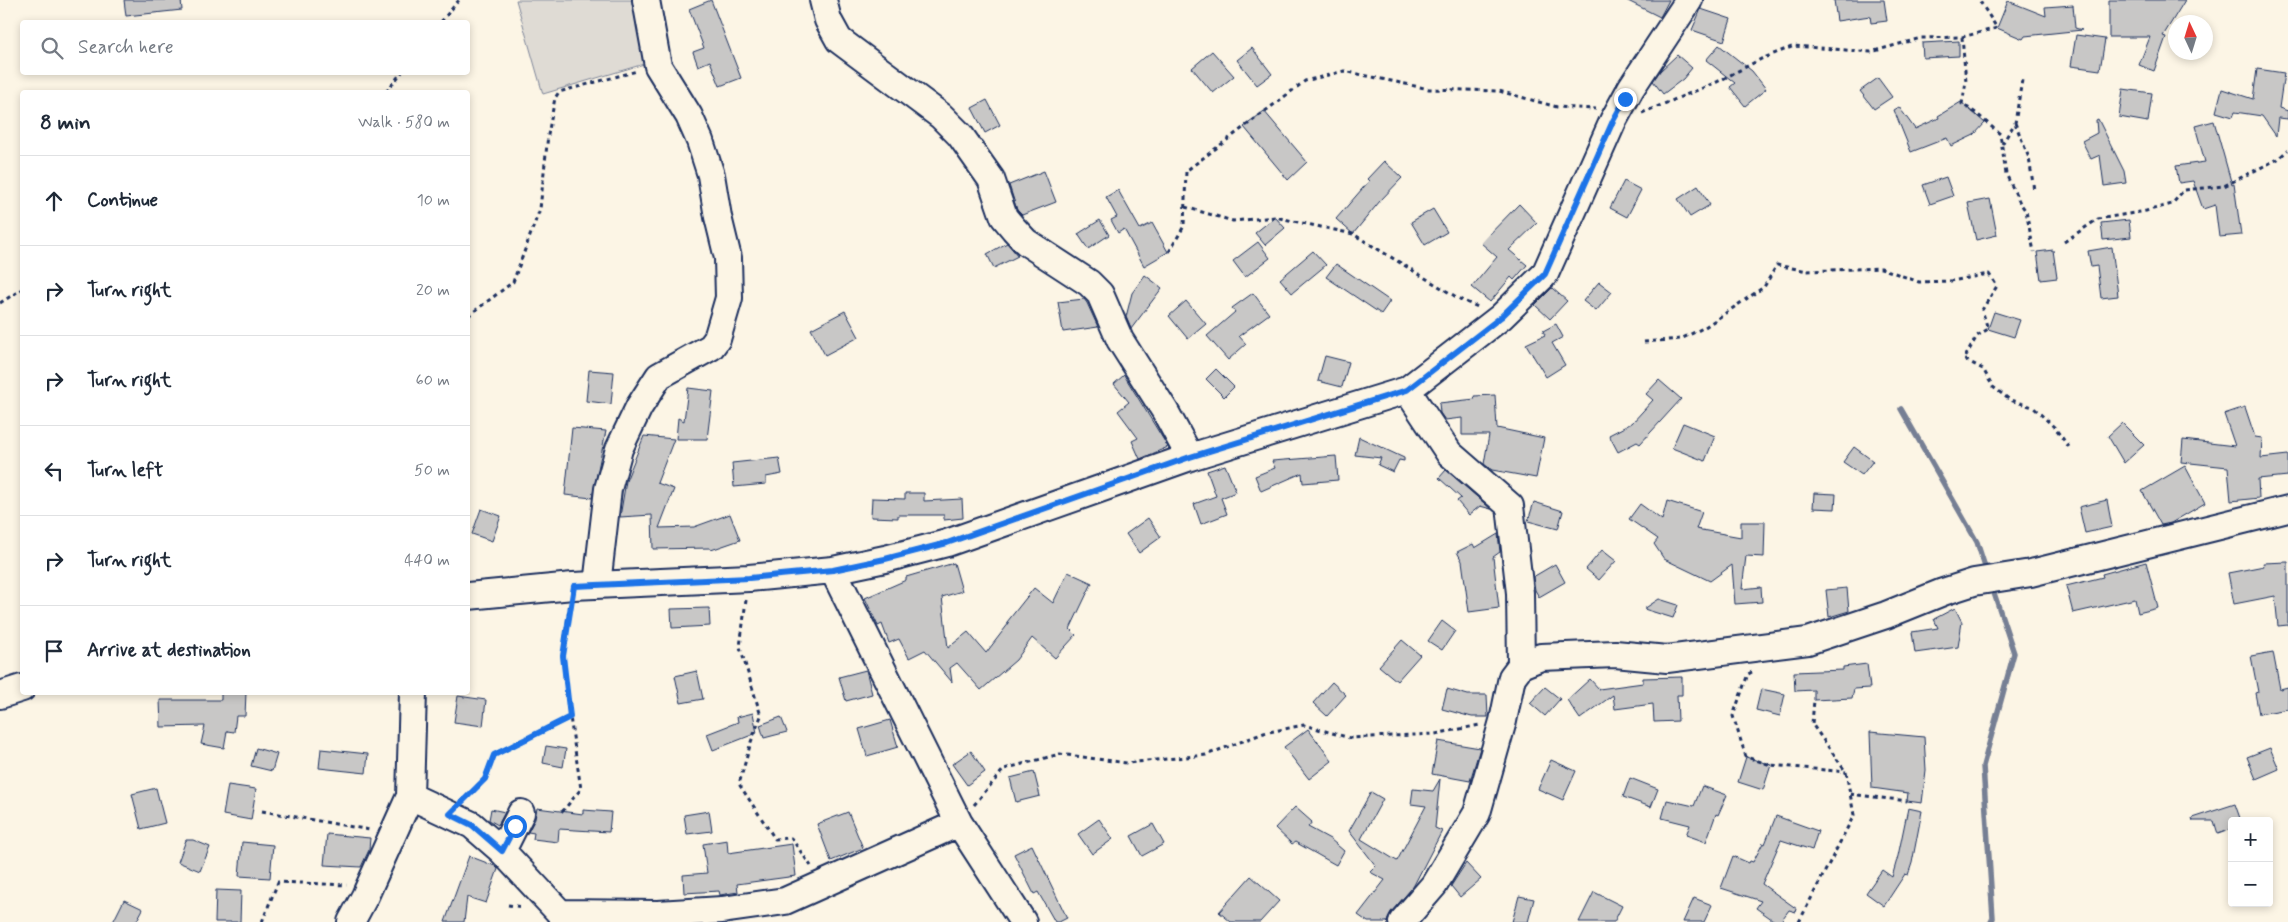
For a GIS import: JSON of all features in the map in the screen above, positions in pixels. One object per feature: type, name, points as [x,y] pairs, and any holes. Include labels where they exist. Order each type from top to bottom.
[{"type":"street","points":[[585,585],[619,450],[639,407],[659,376],[711,347],[717,339],[729,298],[728,258],[711,176],[700,140],[689,116],[658,66],[646,0]]},
{"type":"street","points":[[824,0],[828,20],[839,40],[941,116],[960,135],[991,179],[1004,217],[1026,242],[1089,283],[1100,294],[1120,340],[1165,411],[1190,457]]},
{"type":"street","points":[[470,596],[585,585],[749,578],[833,570],[885,559],[947,543],[1190,457],[1407,390],[1501,317],[1545,274],[1616,116],[1631,88],[1689,0]]},
{"type":"street","points":[[1407,390],[1449,453],[1510,506],[1520,592],[1521,665]]},
{"type":"street","points":[[1402,922],[1434,885],[1476,813],[1503,721],[1512,677],[1521,665],[1541,657],[1615,654],[1667,659],[1808,641],[1886,615],[1943,592],[2288,510]]},
{"type":"street","points":[[833,570],[959,823],[1023,922]]},
{"type":"street","points":[[0,695],[20,689]]},
{"type":"street","points":[[351,922],[371,884],[410,796],[413,695]]},
{"type":"street","points":[[410,796],[472,825],[502,851],[560,913],[658,914],[722,910],[785,901],[959,823]]},
{"type":"street","points":[[502,851],[521,813]]},
{"type":"path","points":[[443,20],[459,0]]},
{"type":"path","points":[[1168,252],[1184,226],[1186,171],[1305,81],[1344,71],[1429,89],[1499,90],[1557,107],[1616,116],[1649,112],[1717,82],[1761,59],[1794,46],[1871,52],[1921,38],[1962,37],[1996,28],[1979,0]]},
{"type":"path","points":[[1962,37],[1966,82],[1962,104],[1976,113],[2000,134],[2006,174],[2026,211],[2034,252]]},
{"type":"path","points":[[470,314],[513,282],[540,209],[548,135],[555,98],[559,92],[658,66]]},
{"type":"path","points":[[388,90],[400,75]]},
{"type":"path","points":[[2002,145],[2015,123],[2022,80]]},
{"type":"path","points":[[2015,123],[2028,158],[2034,190]]},
{"type":"path","points":[[2064,242],[2098,219],[2146,211],[2172,204],[2184,190],[2224,186],[2278,159],[2288,150]]},
{"type":"path","points":[[1185,207],[1233,221],[1275,217],[1353,234],[1463,301],[1501,317]]},
{"type":"path","points":[[1644,342],[1680,339],[1705,327],[1764,287],[1777,265],[1807,271],[1881,268],[1919,282],[1951,281],[1989,274],[1996,286],[1982,310],[1988,328],[1977,336],[1964,359],[1983,369],[1993,387],[2010,400],[2033,407],[2054,427],[2069,447]]},
{"type":"path","points":[[0,303],[20,290]]},
{"type":"path","points":[[749,578],[740,647],[761,716],[751,742],[739,784],[775,839],[791,838],[823,884]]},
{"type":"path","points":[[562,812],[580,789],[563,656],[585,585]]},
{"type":"path","points":[[1757,669],[1748,674],[1733,716],[1746,757],[1770,765],[1846,772]]},
{"type":"path","points":[[1799,922],[1854,815],[1846,772],[1812,724],[1814,700]]},
{"type":"path","points":[[450,814],[485,779],[494,755],[570,717]]},
{"type":"path","points":[[959,823],[1004,769],[1060,754],[1127,763],[1206,755],[1264,733],[1304,725],[1350,738],[1435,734],[1503,721]]},
{"type":"path","points":[[1850,794],[1907,801]]},
{"type":"path","points":[[262,811],[393,834]]},
{"type":"path","points":[[262,922],[278,882],[371,884]]},
{"type":"shaded area","points":[[516,0],[640,0],[654,61],[543,94]]},
{"type":"building","points":[[124,0],[181,0],[182,10],[126,16]]},
{"type":"building","points":[[711,0],[741,78],[720,86],[710,61],[698,66],[693,52],[704,48],[689,9]]},
{"type":"building","points":[[1626,0],[1669,0],[1660,17]]},
{"type":"building","points":[[1834,0],[1884,0],[1887,21],[1871,23],[1870,16],[1837,21]]},
{"type":"building","points":[[2109,0],[2185,0],[2176,15],[2168,15],[2168,28],[2163,36],[2166,37],[2154,71],[2139,65],[2150,37],[2109,37]]},
{"type":"building","points":[[2008,1],[2046,16],[2045,7],[2073,5],[2075,28],[2082,30],[2025,36],[2023,39],[1997,28]]},
{"type":"building","points":[[1701,9],[1731,19],[1724,41],[1692,30]]},
{"type":"building","points":[[2076,35],[2105,39],[2100,70],[2071,66]]},
{"type":"building","points":[[1959,41],[1959,56],[1923,58],[1922,43]]},
{"type":"building","points":[[1719,45],[1752,71],[1766,89],[1745,106],[1730,87],[1735,83],[1706,60]]},
{"type":"building","points":[[1252,48],[1272,74],[1257,85],[1237,60]]},
{"type":"building","points":[[1212,51],[1234,76],[1213,93],[1192,68]]},
{"type":"building","points":[[1677,55],[1692,68],[1683,79],[1663,94],[1653,81],[1660,71]]},
{"type":"building","points":[[2257,69],[2284,73],[2279,108],[2288,111],[2288,119],[2278,118],[2276,136],[2262,116],[2235,112],[2233,117],[2216,112],[2222,89],[2253,99]]},
{"type":"building","points":[[1878,78],[1892,97],[1874,109],[1860,91]]},
{"type":"building","points":[[2123,89],[2152,93],[2148,122],[2119,117]]},
{"type":"building","points":[[987,100],[1000,125],[985,133],[972,108]]},
{"type":"building","points":[[1961,102],[1985,123],[1974,135],[1951,146],[1947,138],[1911,152],[1894,110],[1899,107],[1915,129],[1939,118],[1938,116]]},
{"type":"building","points":[[1264,111],[1307,162],[1288,180],[1244,127]]},
{"type":"building","points":[[2098,119],[2124,171],[2126,183],[2104,186],[2100,155],[2091,159],[2082,141],[2097,133],[2096,120]]},
{"type":"building","points":[[2214,121],[2232,185],[2234,184],[2241,235],[2219,237],[2215,205],[2203,209],[2193,181],[2179,183],[2176,166],[2205,162],[2195,126]]},
{"type":"building","points":[[1384,161],[1402,178],[1353,234],[1336,219],[1369,181],[1367,179]]},
{"type":"building","points":[[1044,171],[1056,202],[1022,215],[1017,210],[1009,185]]},
{"type":"building","points":[[1946,177],[1953,196],[1930,204],[1923,185]]},
{"type":"building","points":[[1624,181],[1641,190],[1627,217],[1610,208]]},
{"type":"building","points":[[1698,186],[1710,205],[1690,217],[1678,199]]},
{"type":"building","points":[[1118,190],[1140,229],[1152,223],[1168,252],[1144,266],[1124,229],[1118,233],[1111,220],[1117,217],[1106,197]]},
{"type":"building","points":[[1990,199],[1997,235],[1976,240],[1968,203]]},
{"type":"building","points":[[1519,204],[1537,223],[1509,250],[1527,265],[1514,280],[1511,277],[1490,302],[1472,287],[1497,257],[1481,243]]},
{"type":"building","points":[[1433,209],[1447,232],[1425,245],[1411,222]]},
{"type":"building","points":[[1275,217],[1285,228],[1265,245],[1255,233]]},
{"type":"building","points":[[1100,220],[1109,235],[1088,249],[1078,234]]},
{"type":"building","points":[[2129,220],[2131,237],[2103,240],[2101,223]]},
{"type":"building","points":[[1258,242],[1270,258],[1245,277],[1233,261]]},
{"type":"building","points":[[1007,243],[1018,256],[994,268],[987,254]]},
{"type":"building","points":[[2112,247],[2118,296],[2101,298],[2097,266],[2091,267],[2088,251]]},
{"type":"building","points":[[2053,250],[2057,278],[2041,280],[2037,252]]},
{"type":"building","points":[[1313,251],[1326,265],[1292,293],[1280,279]]},
{"type":"building","points":[[1336,264],[1390,301],[1381,314],[1326,277]]},
{"type":"building","points":[[1145,275],[1162,288],[1131,329],[1126,317],[1132,293]]},
{"type":"building","points":[[1599,282],[1612,292],[1596,311],[1583,301]]},
{"type":"building","points":[[1552,288],[1567,301],[1550,319],[1535,305]]},
{"type":"building","points":[[1253,293],[1269,314],[1239,336],[1246,344],[1228,360],[1207,336],[1235,312],[1232,308]]},
{"type":"building","points":[[1084,299],[1098,327],[1063,332],[1058,302]]},
{"type":"building","points":[[1186,301],[1206,324],[1188,339],[1169,316]]},
{"type":"building","points":[[845,311],[859,337],[825,355],[811,329]]},
{"type":"building","points":[[1994,312],[2020,320],[2014,337],[1988,329]]},
{"type":"building","points":[[1556,324],[1563,337],[1552,343],[1565,365],[1546,377],[1526,344],[1545,335],[1543,331]]},
{"type":"building","points":[[1325,356],[1349,362],[1342,387],[1318,381]]},
{"type":"building","points":[[1216,369],[1234,387],[1224,397],[1206,379]]},
{"type":"building","points":[[589,370],[614,372],[611,404],[586,401]]},
{"type":"building","points":[[1124,375],[1168,447],[1140,459],[1132,441],[1138,438],[1118,411],[1129,402],[1114,384]]},
{"type":"building","points":[[1659,380],[1681,399],[1640,444],[1637,442],[1618,452],[1609,435],[1632,423],[1653,400],[1646,394]]},
{"type":"building","points":[[688,388],[713,391],[707,439],[676,439],[678,418],[684,421]]},
{"type":"building","points":[[1495,395],[1497,428],[1544,438],[1536,478],[1492,470],[1484,464],[1489,435],[1462,435],[1462,418],[1445,420],[1440,413],[1439,403],[1475,399],[1474,396]]},
{"type":"building","points":[[2245,407],[2255,437],[2262,438],[2261,458],[2288,455],[2288,476],[2258,479],[2259,498],[2231,501],[2228,467],[2181,462],[2183,440],[2235,446],[2224,414]]},
{"type":"building","points":[[1683,423],[1715,436],[1705,461],[1672,448]]},
{"type":"building","points":[[2122,423],[2144,445],[2124,463],[2108,436]]},
{"type":"building","points":[[572,428],[606,431],[592,498],[565,495]]},
{"type":"building","points":[[644,436],[674,439],[657,483],[674,489],[659,528],[694,527],[730,514],[740,540],[711,550],[710,548],[653,549],[652,515],[620,517],[626,481]]},
{"type":"building","points":[[1359,437],[1404,458],[1404,461],[1399,460],[1393,472],[1378,465],[1381,458],[1355,455]]},
{"type":"building","points":[[1854,447],[1873,461],[1862,475],[1843,462]]},
{"type":"building","points":[[1336,456],[1338,480],[1303,483],[1302,473],[1261,491],[1255,476],[1275,468],[1272,461]]},
{"type":"building","points":[[779,458],[782,474],[766,477],[766,484],[734,487],[732,463]]},
{"type":"building","points":[[1225,465],[1236,492],[1221,498],[1227,514],[1201,524],[1194,504],[1216,496],[1207,471]]},
{"type":"building","points":[[2185,466],[2205,503],[2171,523],[2161,525],[2142,491]]},
{"type":"building","points":[[1446,470],[1491,509],[1480,506],[1469,515],[1457,501],[1461,498],[1439,478]]},
{"type":"building","points":[[905,493],[924,493],[924,501],[962,499],[963,518],[944,520],[944,515],[898,515],[898,518],[871,517],[872,498],[905,499]]},
{"type":"building","points":[[1814,493],[1836,494],[1835,509],[1813,508]]},
{"type":"building","points":[[2107,500],[2112,527],[2085,533],[2079,507]]},
{"type":"building","points":[[1667,501],[1702,512],[1696,529],[1741,537],[1741,522],[1765,522],[1764,557],[1746,556],[1742,589],[1761,587],[1762,602],[1735,604],[1732,565],[1710,581],[1664,559],[1654,544],[1658,539],[1629,519],[1640,504],[1662,520]]},
{"type":"building","points":[[1534,502],[1563,511],[1558,529],[1528,521]]},
{"type":"building","points":[[481,509],[501,516],[492,541],[472,534]]},
{"type":"building","points":[[1148,518],[1161,537],[1139,553],[1126,534]]},
{"type":"building","points":[[1498,534],[1500,552],[1493,557],[1499,608],[1469,612],[1462,561],[1457,552],[1473,544],[1475,548]]},
{"type":"building","points":[[1602,550],[1616,561],[1599,580],[1586,569]]},
{"type":"building","points":[[2146,562],[2158,608],[2138,613],[2135,599],[2073,613],[2066,586],[2103,577],[2102,574]]},
{"type":"building","points":[[2288,562],[2288,625],[2278,626],[2275,596],[2234,604],[2228,573],[2264,566],[2263,563]]},
{"type":"building","points":[[954,563],[962,591],[942,597],[948,648],[968,632],[986,653],[1009,623],[1007,622],[1034,588],[1053,603],[1068,572],[1092,583],[1070,629],[1076,635],[1055,658],[1032,638],[1016,660],[981,690],[957,663],[950,668],[952,682],[925,650],[909,658],[899,639],[889,643],[882,624],[878,626],[865,598],[906,580],[906,577]]},
{"type":"building","points":[[1555,564],[1565,582],[1539,597],[1535,590],[1533,577]]},
{"type":"building","points":[[1847,588],[1849,611],[1829,617],[1826,590]]},
{"type":"building","points":[[1659,599],[1678,605],[1673,618],[1644,609]]},
{"type":"building","points":[[709,608],[710,626],[672,628],[671,609]]},
{"type":"building","points":[[1955,608],[1962,622],[1958,647],[1915,653],[1912,632],[1938,628],[1934,619]]},
{"type":"building","points":[[1442,621],[1455,631],[1442,650],[1428,641]]},
{"type":"building","points":[[1402,640],[1420,655],[1397,681],[1379,666]]},
{"type":"building","points":[[2273,652],[2280,689],[2288,687],[2288,709],[2259,714],[2255,693],[2258,692],[2251,656]]},
{"type":"building","points":[[1867,664],[1870,688],[1854,689],[1852,698],[1814,700],[1814,690],[1795,691],[1794,672],[1843,670],[1843,667]]},
{"type":"building","points":[[866,670],[872,694],[846,701],[839,677]]},
{"type":"building","points":[[697,671],[703,699],[681,703],[675,676]]},
{"type":"building","points":[[1682,677],[1682,695],[1677,695],[1678,721],[1654,722],[1653,704],[1615,709],[1613,695],[1580,719],[1567,700],[1590,679],[1599,689],[1643,683],[1643,678]]},
{"type":"building","points":[[1332,682],[1346,695],[1327,716],[1313,703]]},
{"type":"building","points":[[1545,687],[1560,699],[1545,716],[1530,703]]},
{"type":"building","points":[[1447,689],[1468,695],[1487,695],[1488,717],[1472,717],[1442,709]]},
{"type":"building","points":[[1761,689],[1785,694],[1780,716],[1756,710]]},
{"type":"building","points":[[221,695],[246,695],[245,716],[236,716],[234,732],[227,731],[224,748],[201,744],[205,726],[161,727],[160,700],[221,700]]},
{"type":"building","points":[[458,696],[486,700],[483,726],[454,722]]},
{"type":"building","points":[[753,713],[757,733],[713,750],[707,734],[738,722],[737,717]]},
{"type":"building","points":[[781,717],[787,732],[764,738],[760,725]]},
{"type":"building","points":[[890,720],[898,747],[867,756],[859,729]]},
{"type":"building","points":[[1308,729],[1332,761],[1309,779],[1284,747]]},
{"type":"building","points":[[1870,732],[1924,737],[1926,770],[1922,803],[1907,801],[1908,793],[1872,788]]},
{"type":"building","points":[[1438,741],[1480,748],[1470,781],[1432,774]]},
{"type":"building","points":[[546,746],[566,749],[563,767],[543,763]]},
{"type":"building","points":[[256,748],[277,754],[272,771],[251,766]]},
{"type":"building","points":[[2270,748],[2279,769],[2256,779],[2247,757]]},
{"type":"building","points":[[321,749],[368,754],[366,773],[319,768]]},
{"type":"building","points":[[971,751],[985,772],[967,785],[952,764]]},
{"type":"building","points":[[1746,757],[1771,765],[1763,790],[1738,782]]},
{"type":"building","points":[[1551,760],[1576,771],[1563,800],[1538,789]]},
{"type":"building","points":[[1034,772],[1040,796],[1016,802],[1010,778]]},
{"type":"building","points":[[1630,778],[1658,789],[1651,807],[1623,797]]},
{"type":"building","points":[[1440,779],[1435,828],[1442,831],[1413,887],[1391,912],[1387,922],[1368,922],[1358,915],[1385,880],[1370,872],[1376,866],[1349,831],[1371,792],[1383,799],[1361,839],[1397,861],[1426,806],[1411,804],[1413,789],[1433,791]]},
{"type":"building","points":[[228,785],[256,789],[251,820],[223,815]]},
{"type":"building","points":[[1702,786],[1727,795],[1718,815],[1716,814],[1706,842],[1686,835],[1690,825],[1662,818],[1667,800],[1694,806]]},
{"type":"building","points":[[156,788],[165,823],[141,829],[132,794]]},
{"type":"building","points":[[2235,804],[2240,817],[2228,817],[2228,830],[2218,834],[2214,821],[2193,821],[2192,818]]},
{"type":"building","points":[[1295,807],[1312,822],[1308,827],[1330,839],[1344,851],[1336,865],[1295,842],[1292,844],[1275,828]]},
{"type":"building","points":[[537,808],[583,814],[583,810],[611,812],[609,832],[559,829],[558,842],[533,839],[534,833],[528,832],[535,819]]},
{"type":"building","points":[[1908,808],[1922,811],[1912,863],[1908,875],[1905,874],[1884,906],[1866,893],[1882,870],[1892,877]]},
{"type":"building","points":[[491,809],[505,812],[498,825],[489,820]]},
{"type":"building","points":[[709,811],[712,831],[687,834],[684,815]]},
{"type":"building","points":[[848,812],[863,848],[831,861],[817,824]]},
{"type":"building","points":[[1776,816],[1818,831],[1812,850],[1781,840],[1762,884],[1797,909],[1796,912],[1789,910],[1780,922],[1776,922],[1756,908],[1761,901],[1721,888],[1733,856],[1749,863],[1750,861],[1753,862],[1763,843],[1765,844]]},
{"type":"building","points":[[1099,819],[1113,839],[1092,854],[1078,834]]},
{"type":"building","points":[[1153,824],[1164,844],[1142,856],[1131,836]]},
{"type":"building","points":[[327,834],[370,838],[369,850],[361,867],[324,865]]},
{"type":"building","points":[[186,840],[193,840],[210,847],[200,871],[178,862]]},
{"type":"building","points":[[727,840],[728,853],[792,844],[796,876],[737,884],[738,892],[720,895],[719,891],[684,893],[683,875],[707,873],[703,844]]},
{"type":"building","points":[[242,842],[273,845],[270,878],[239,876]]},
{"type":"building","points":[[1032,845],[1067,918],[1059,922],[1055,922],[1038,892],[1034,894],[1014,854]]},
{"type":"building","points":[[469,856],[495,866],[498,869],[486,903],[467,897],[464,922],[445,922]]},
{"type":"building","points":[[1466,863],[1481,879],[1460,897],[1451,886]]},
{"type":"building","points":[[1251,876],[1279,901],[1260,922],[1231,922],[1219,912]]},
{"type":"building","points":[[216,890],[241,891],[240,922],[215,922]]},
{"type":"building","points":[[1594,892],[1622,906],[1614,922],[1579,922]]},
{"type":"building","points":[[1519,896],[1534,899],[1528,922],[1512,922]]},
{"type":"building","points":[[1694,898],[1712,905],[1704,922],[1683,922]]},
{"type":"building","points":[[124,900],[143,909],[136,922],[113,922]]},
{"type":"waterway","points":[[1901,409],[1977,542],[1987,573]]},
{"type":"waterway","points":[[1991,922],[1993,918],[1983,766],[2014,653],[1992,587]]},
{"type":"route","points":[[515,826],[502,851],[472,825],[450,814],[485,779],[494,755],[570,717],[566,696],[563,656],[574,586],[749,578],[833,570],[885,559],[947,543],[1190,457],[1407,390],[1501,317],[1545,274],[1613,121],[1625,99]]}]
